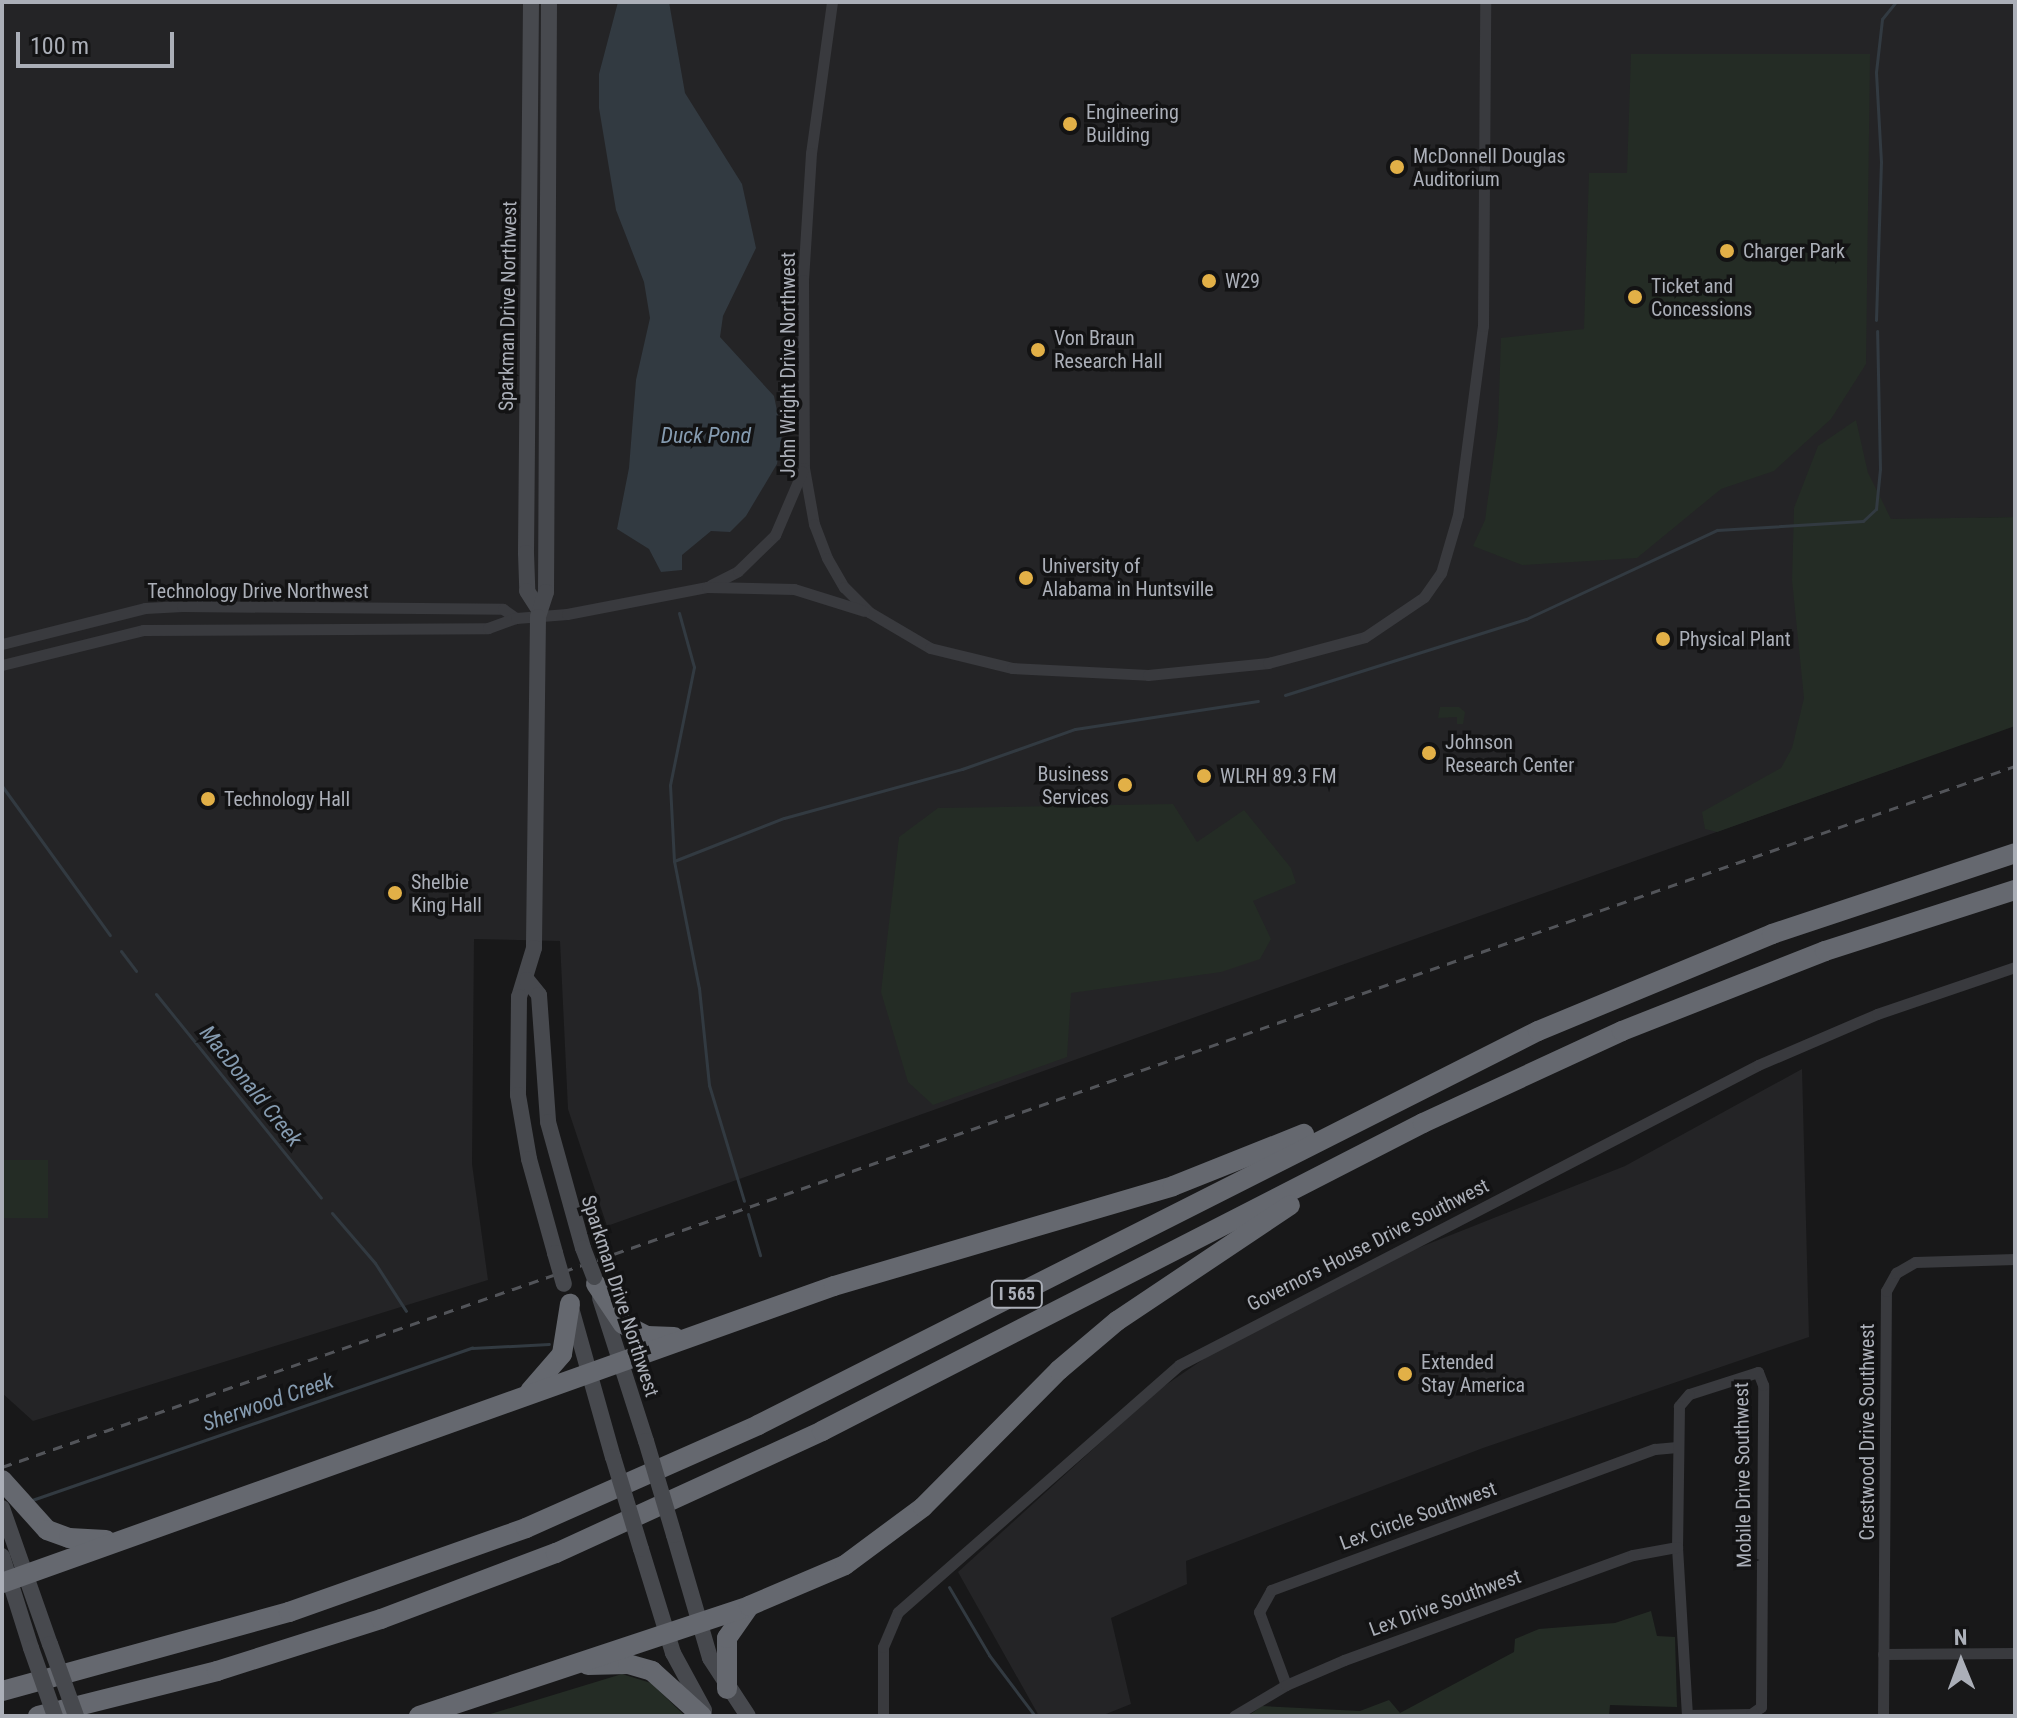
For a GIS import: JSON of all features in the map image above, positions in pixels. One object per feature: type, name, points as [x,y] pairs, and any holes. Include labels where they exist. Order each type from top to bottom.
[{"type":"highway","name":"I 565","points":[[2,1691],[317,1603],[597,1498],[827,1391],[1391,1102],[1702,961],[2015,853]]},
{"type":"highway","name":"I 565","points":[[38,1716],[217,1671],[381,1619],[556,1553],[822,1431],[1356,1159],[1622,1031],[1825,951],[2015,890]]},
{"type":"highway","points":[[12,1579],[925,1256],[1173,1186],[1391,1102]]},
{"type":"highway","points":[[419,1716],[749,1606],[812,1582],[876,1546],[1117,1321],[1356,1159]]},
{"type":"highway","points":[[595,1280],[615,1315],[638,1333],[669,1337],[705,1332]]},
{"type":"highway","points":[[525,1395],[562,1354],[567,1294]]},
{"type":"highway","points":[[2,1480],[47,1530],[80,1540],[122,1539]]},
{"type":"highway","points":[[727,1689],[727,1638],[749,1606]]},
{"type":"highway","points":[[564,1666],[622,1664],[645,1669],[705,1716]]},
{"type":"main road","name":"Sparkman Drive Northwest","points":[[531,2],[526,553],[527,591],[538,612]]},
{"type":"main road","name":"Sparkman Drive Northwest","points":[[549,2],[546,592],[538,612],[534,948],[527,980],[519,997],[518,1095],[529,1159],[588,1375],[665,1632],[687,1685],[705,1716]]},
{"type":"main road","name":"Sparkman Drive Northwest","points":[[527,980],[539,995],[548,1122],[583,1248],[646,1441],[697,1623],[727,1689],[748,1716]]},
{"type":"main road","points":[[2,1508],[11,1532],[12,1579],[31,1648],[55,1716]]},
{"type":"main road","points":[[2,1556],[50,1644],[76,1716]]},
{"type":"street","name":"John Wright Drive Northwest","points":[[832,2],[811,153],[803,280],[804,468],[823,550],[844,587],[869,612],[930,648],[1012,668],[1148,675],[1268,663],[1350,642],[1397,620],[1424,597],[1441,573],[1458,515],[1483,321],[1485,2]]},
{"type":"street","points":[[707,587],[738,571],[775,535],[804,468]]},
{"type":"street","name":"Technology Drive Northwest","points":[[2,665],[143,630],[488,628],[538,612],[707,587],[794,589],[869,612]]},
{"type":"street","name":"Technology Drive Northwest","points":[[2,644],[145,608],[182,606],[503,609],[516,618]]},
{"type":"street","name":"Governors House Drive Southwest","points":[[883,1716],[883,1647],[898,1612],[1179,1365],[1758,1065],[1877,1014],[2015,967]]},
{"type":"street","name":"Crestwood Drive Southwest","points":[[1883,1716],[1888,1285],[1901,1268],[1923,1260],[2015,1259]]},
{"type":"street","name":"Mobile Drive Southwest","points":[[1748,1373],[1762,1375],[1761,1707],[1751,1714],[1687,1716],[1677,1547],[1677,1447],[1684,1397],[1748,1373]]},
{"type":"street","name":"Lex Circle Southwest","points":[[1286,1685],[1259,1612],[1262,1600],[1278,1586],[1655,1449],[1677,1447]]},
{"type":"street","name":"Lex Drive Southwest","points":[[1234,1716],[1286,1685],[1509,1598],[1633,1555],[1677,1547]]},
{"type":"street","points":[[1883,1654],[2015,1653]]},
{"type":"shaded area","name":"University of Alabama in Huntsville","points":[[2,2],[2015,2],[2015,517],[1891,520],[1905,765],[607,1226],[568,1109],[560,941],[474,939],[472,1164],[488,1280],[33,1421],[2,1393]]},
{"type":"shaded area","name":"Charger Park","points":[[1631,54],[1870,54],[1866,364],[1831,419],[1774,471],[1721,489],[1637,558],[1522,565],[1473,546],[1485,520],[1498,426],[1501,338],[1584,329],[1589,173],[1627,173]]},
{"type":"shaded area","points":[[1856,420],[1868,473],[1891,519],[2015,517],[2015,726],[1717,832],[1705,829],[1702,812],[1781,768],[1792,748],[1804,698],[1792,580],[1794,508],[1818,446]]},
{"type":"shaded area","points":[[1440,707],[1459,707],[1465,712],[1463,724],[1457,724],[1457,717],[1438,718]]},
{"type":"shaded area","points":[[1173,804],[1197,842],[1244,810],[1291,868],[1296,883],[1253,901],[1271,939],[1260,959],[1221,972],[1071,993],[1067,1057],[933,1105],[908,1082],[881,992],[899,837],[938,808]]},
{"type":"shaded area","points":[[1802,1069],[1809,1337],[1483,1448],[1186,1561],[1187,1584],[1111,1618],[1131,1704],[1101,1716],[1039,1716],[958,1572],[1157,1391],[1211,1354],[1408,1252],[1625,1166]]},
{"type":"shaded area","points":[[2,1160],[48,1160],[48,1218],[2,1218]]},
{"type":"shaded area","points":[[1651,1611],[1657,1636],[1675,1637],[1677,1707],[1610,1705],[1609,1716],[1248,1716],[1262,1706],[1360,1711],[1389,1700],[1400,1713],[1514,1652],[1515,1639],[1539,1629],[1615,1623]]},
{"type":"shaded area","points":[[622,1674],[651,1683],[685,1716],[484,1716]]},
{"type":"water","name":"Duck Pond","points":[[618,2],[669,2],[685,93],[742,184],[756,248],[723,316],[720,337],[774,396],[782,435],[777,464],[746,516],[730,532],[711,531],[682,555],[682,570],[661,572],[649,549],[617,529],[629,468],[636,380],[650,318],[644,282],[616,210],[599,108],[599,74]]},
{"type":"waterway","points":[[1876,320],[1881,162],[1876,72],[1882,19],[1896,2]]},
{"type":"waterway","points":[[1285,695],[1526,619],[1717,530],[1863,521],[1876,509],[1880,469],[1877,331]]},
{"type":"waterway","points":[[679,613],[694,667],[670,785],[674,861],[699,988],[709,1085],[744,1201]]},
{"type":"waterway","points":[[674,861],[784,818],[962,769],[1075,729],[1258,701]]},
{"type":"waterway","name":"MacDonald Creek","points":[[2,786],[110,935]]},
{"type":"waterway","points":[[121,951],[136,971]]},
{"type":"waterway","name":"MacDonald Creek","points":[[156,994],[321,1198]]},
{"type":"waterway","name":"MacDonald Creek","points":[[332,1213],[375,1263],[406,1311]]},
{"type":"waterway","points":[[748,1214],[760,1255]]},
{"type":"waterway","name":"Sherwood Creek","points":[[32,1500],[472,1348],[549,1344]]},
{"type":"waterway","points":[[949,1587],[989,1655],[1035,1716]]},
{"type":"railway","points":[[2,1467],[2015,766]]},
{"type":"place","name":"Engineering Building","points":[[1070,124]]},
{"type":"place","name":"McDonnell Douglas Auditorium","points":[[1397,167]]},
{"type":"place","name":"Charger Park","points":[[1727,251]]},
{"type":"place","name":"W29","points":[[1209,281]]},
{"type":"place","name":"Ticket and Concessions","points":[[1635,297]]},
{"type":"place","name":"Von Braun Research Hall","points":[[1038,350]]},
{"type":"place","name":"University of Alabama in Huntsville","points":[[1026,578]]},
{"type":"place","name":"Physical Plant","points":[[1663,639]]},
{"type":"place","name":"Johnson Research Center","points":[[1429,753]]},
{"type":"place","name":"WLRH 89.3 FM","points":[[1204,776]]},
{"type":"place","name":"Business Services","points":[[1125,785]]},
{"type":"place","name":"Technology Hall","points":[[208,799]]},
{"type":"place","name":"Shelbie King Hall","points":[[395,893]]},
{"type":"place","name":"Extended Stay America","points":[[1405,1374]]}]
